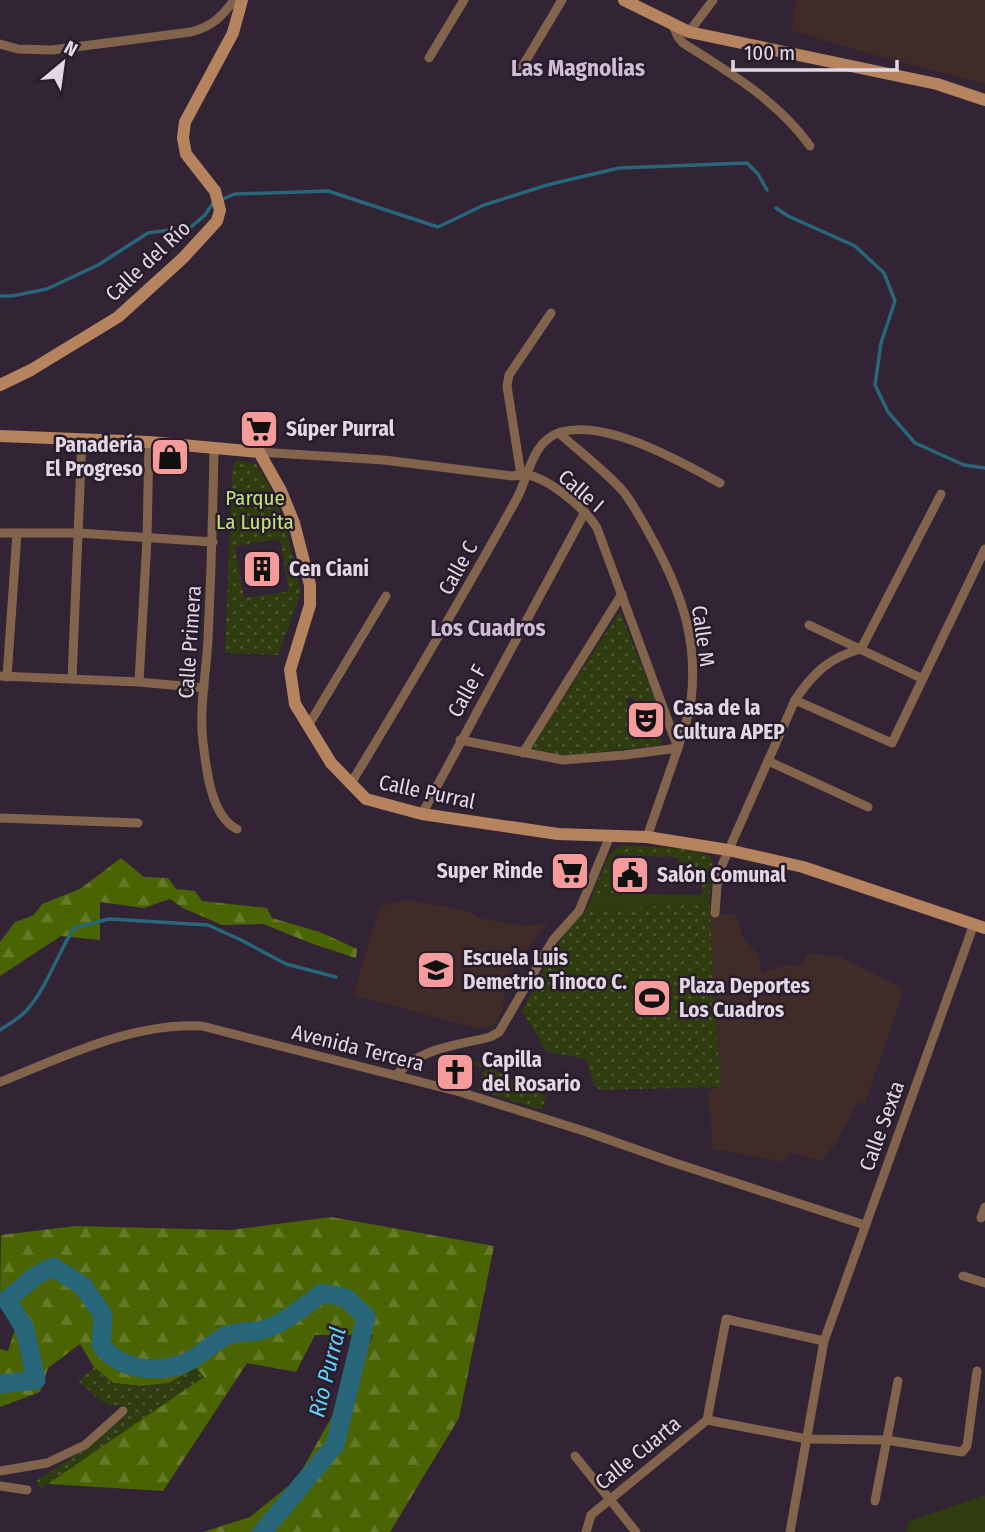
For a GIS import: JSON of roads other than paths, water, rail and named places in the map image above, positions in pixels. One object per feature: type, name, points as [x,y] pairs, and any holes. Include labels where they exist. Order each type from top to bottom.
[{"type":"street","points":[[0,44],[18,49],[52,50],[191,32],[207,28],[225,13],[234,0]]},
{"type":"street","name":"Calle del Río","points":[[0,385],[31,370],[118,317],[200,241],[217,221],[220,210],[215,191],[186,154],[183,138],[185,122],[227,45],[242,0]]},
{"type":"street","points":[[429,58],[464,0]]},
{"type":"street","points":[[522,67],[562,0]]},
{"type":"street","points":[[624,0],[689,32],[937,84],[985,100]]},
{"type":"street","points":[[689,32],[713,0]]},
{"type":"street","points":[[673,26],[683,43],[766,100],[794,124],[810,146]]},
{"type":"street","points":[[524,475],[507,386],[509,375],[551,313]]},
{"type":"street","points":[[559,433],[572,430],[614,435],[720,483]]},
{"type":"street","name":"Calle C","points":[[350,785],[517,499],[524,475],[536,452],[559,433]]},
{"type":"street","name":"Calle M","points":[[559,433],[622,491],[636,511],[675,583],[689,630],[692,674],[690,703],[678,748]]},
{"type":"street","points":[[0,436],[149,442],[259,452]]},
{"type":"street","points":[[72,679],[82,439]]},
{"type":"street","points":[[139,682],[149,442]]},
{"type":"street","name":"Calle Primera","points":[[214,447],[213,542],[202,740],[217,807],[224,819],[237,828]]},
{"type":"street","name":"Calle I","points":[[259,452],[384,460],[524,475],[549,484],[585,512],[597,528],[678,748]]},
{"type":"street","name":"Calle Purral","points":[[259,452],[281,491],[310,585],[310,605],[290,670],[295,704],[331,763],[366,799],[422,814],[558,834],[648,836],[727,850],[803,867],[980,926]]},
{"type":"street","points":[[861,649],[941,494]]},
{"type":"street","name":"Calle F","points":[[422,814],[585,512]]},
{"type":"street","points":[[0,533],[79,533],[213,542]]},
{"type":"street","points":[[17,533],[4,676],[204,688]]},
{"type":"street","points":[[795,699],[892,743],[985,549]]},
{"type":"street","points":[[523,753],[622,594]]},
{"type":"street","points":[[308,726],[386,596]]},
{"type":"street","points":[[809,625],[921,678]]},
{"type":"street","points":[[715,913],[718,874],[795,699],[824,664],[843,653],[861,649]]},
{"type":"street","points":[[460,740],[563,760],[678,748],[648,836]]},
{"type":"street","points":[[768,761],[869,807]]},
{"type":"street","points":[[0,818],[138,823]]},
{"type":"street","points":[[396,1075],[408,1062],[422,1055],[490,1037],[499,1032],[553,940],[579,911],[610,836]]},
{"type":"street","name":"Calle Sexta","points":[[790,1532],[824,1341],[865,1225],[980,926]]},
{"type":"street","name":"Avenida Tercera","points":[[0,1082],[119,1037],[186,1025],[216,1029],[396,1075],[536,1115],[865,1225]]},
{"type":"street","points":[[981,1217],[985,1207]]},
{"type":"street","points":[[963,1276],[985,1283]]},
{"type":"street","name":"Calle Cuarta","points":[[586,1532],[591,1515],[707,1420],[726,1319],[824,1341]]},
{"type":"street","points":[[707,1420],[807,1439],[886,1440],[962,1452],[967,1446],[976,1371]]},
{"type":"street","points":[[874,1501],[898,1381]]},
{"type":"street","points":[[0,1471],[47,1462],[85,1445],[123,1411]]},
{"type":"street","points":[[575,1456],[636,1532]]},
{"type":"street","points":[[0,1486],[27,1490]]},
{"type":"waterway","points":[[0,296],[47,289],[98,265],[148,233],[191,227],[205,215],[213,203],[235,194],[328,191],[438,227],[484,205],[547,185],[619,168],[747,163],[758,174],[767,190]]},
{"type":"waterway","points":[[776,208],[855,246],[884,273],[895,301],[881,343],[875,385],[888,412],[915,443],[964,465],[985,468]]},
{"type":"waterway","points":[[0,1030],[21,1016],[34,1001],[74,928],[109,919],[208,925],[286,964],[336,977]]},
{"type":"waterway","name":"Río Purral","points":[[0,1384],[36,1380],[25,1329],[7,1300],[35,1276],[53,1267],[83,1286],[103,1315],[101,1345],[118,1360],[139,1368],[162,1368],[185,1363],[229,1334],[258,1331],[279,1323],[322,1293],[346,1298],[366,1317],[335,1445],[262,1532]]},
{"type":"place","name":"Súper Purral","points":[[259,429]]},
{"type":"place","name":"Panadería El Progreso","points":[[170,457]]},
{"type":"place","name":"Cen Ciani","points":[[262,569]]},
{"type":"place","name":"Casa de la Cultura APEP","points":[[646,720]]},
{"type":"place","name":"Super Rinde","points":[[570,871]]},
{"type":"place","name":"Salón Comunal","points":[[630,875]]},
{"type":"place","name":"Escuela Luis Demetrio Tinoco C.","points":[[436,970]]},
{"type":"place","name":"Plaza Deportes Los Cuadros","points":[[652,998]]},
{"type":"place","name":"Capilla del Rosario","points":[[455,1072]]},
{"type":"district","name":"Las Magnolias","points":[[578,68]]},
{"type":"district","name":"Los Cuadros","points":[[488,628]]},
{"type":"park label","name":"Parque La Lupita","points":[[255,510]]}]
